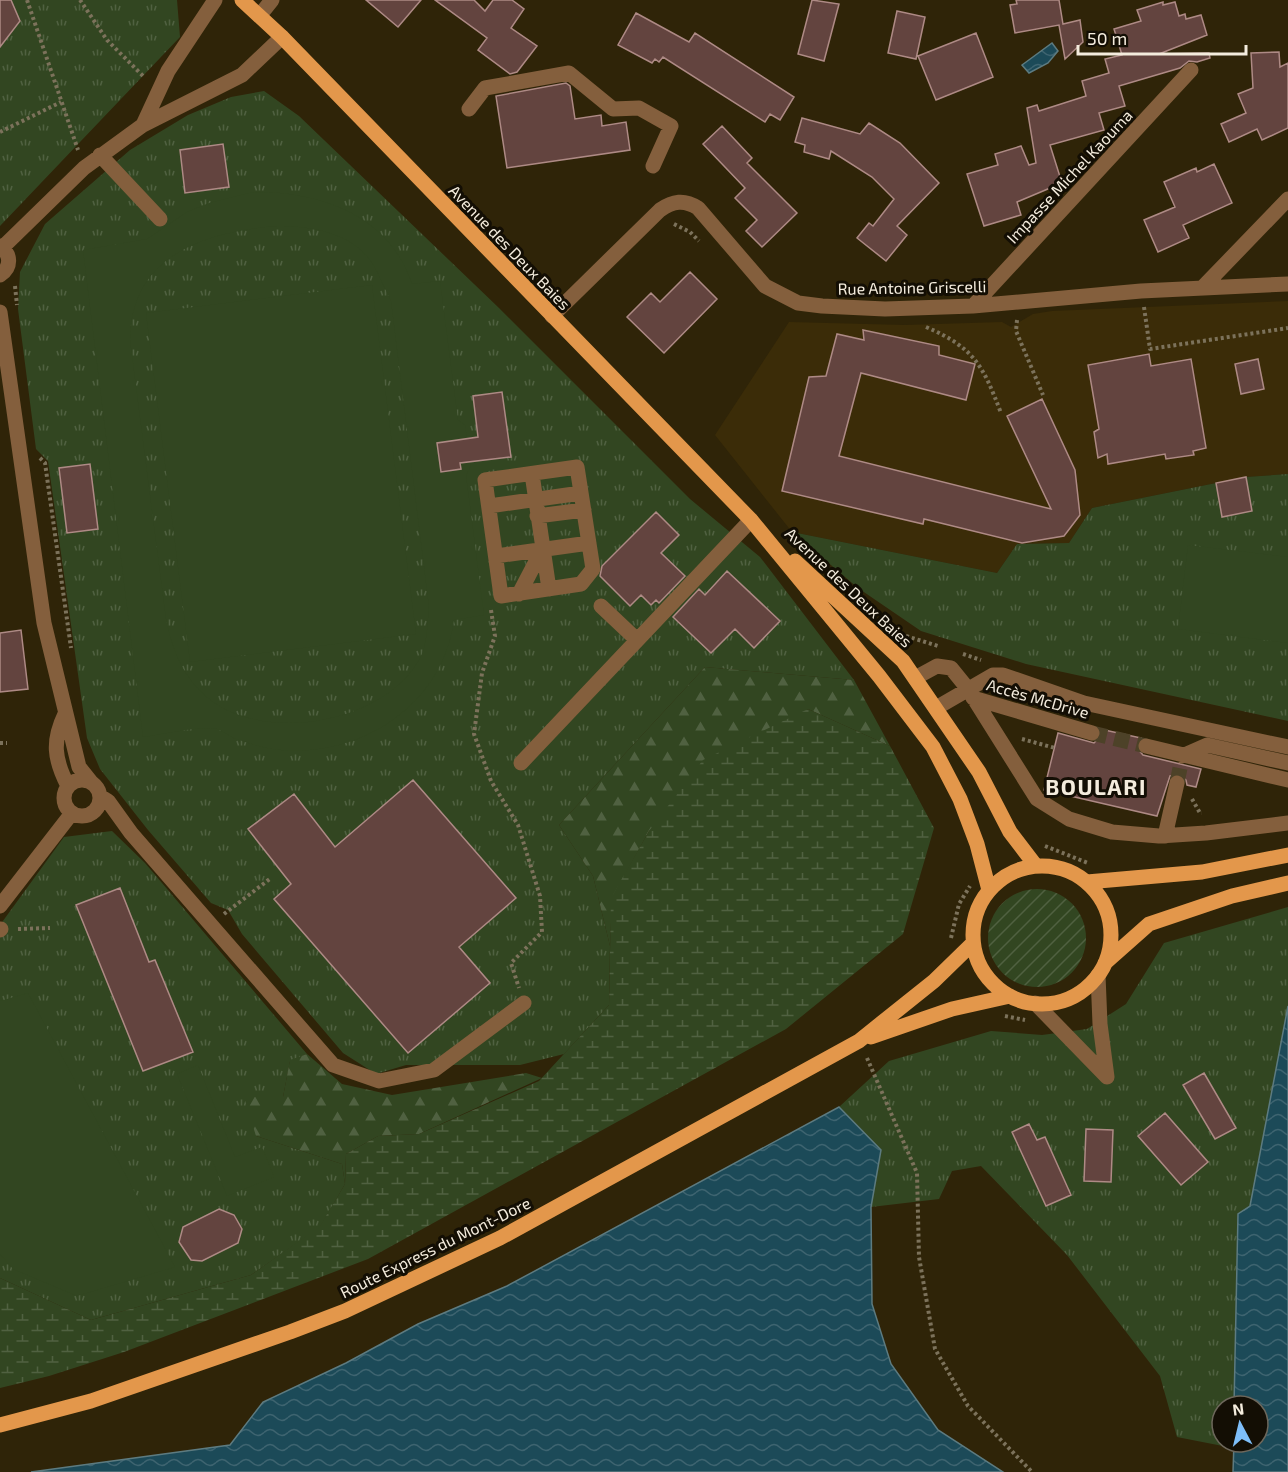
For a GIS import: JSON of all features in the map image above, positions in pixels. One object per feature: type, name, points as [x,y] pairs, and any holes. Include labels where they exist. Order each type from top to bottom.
[{"type":"main road","name":"Avenue des Deux Baies","points":[[242,0],[282,37],[751,520],[903,661],[979,772],[1010,831],[1036,866]]},
{"type":"main road","name":"Avenue des Deux Baies","points":[[751,520],[879,676],[933,747],[960,799],[973,833],[989,890]]},
{"type":"main road","points":[[1087,882],[1202,872],[1288,855]]},
{"type":"main road","points":[[1102,969],[1112,934],[1105,905],[1087,882],[1071,872],[1054,867],[1036,866],[1018,870],[1002,878],[989,890],[979,906],[974,924],[973,943],[980,964],[992,982],[1010,996],[1035,1003],[1053,1003],[1071,998],[1102,969],[1149,924],[1233,896],[1288,883]]},
{"type":"main road","name":"Route Express du Mont-Dore","points":[[862,1048],[973,943]]},
{"type":"main road","name":"Route Express du Mont-Dore","points":[[0,1425],[91,1401],[167,1376],[345,1311],[500,1238],[862,1048],[952,1009],[1010,996]]},
{"type":"street","points":[[143,125],[168,71],[215,0]]},
{"type":"street","points":[[260,15],[272,0]]},
{"type":"street","points":[[0,275],[5,272],[9,262],[1,247],[84,168],[143,125],[242,75],[282,37]]},
{"type":"street","name":"Impasse Michel Kaouma","points":[[974,306],[1191,70]]},
{"type":"street","points":[[469,109],[485,88],[569,73],[613,109],[639,108],[671,126],[653,166]]},
{"type":"street","points":[[100,155],[160,219]]},
{"type":"street","points":[[1204,286],[1288,199]]},
{"type":"street","name":"Rue Antoine Griscelli","points":[[552,316],[667,205],[687,201],[698,208],[765,286],[798,303],[885,309],[974,306],[1204,286],[1288,284]]},
{"type":"street","points":[[0,312],[44,623],[79,767],[100,796],[108,801],[131,833],[333,1065],[379,1081],[434,1070],[524,1003]]},
{"type":"street","points":[[577,467],[593,569],[581,584],[501,596],[485,480],[532,474],[577,467]]},
{"type":"street","points":[[532,474],[549,589]]},
{"type":"street","points":[[489,506],[581,493]]},
{"type":"street","points":[[537,516],[584,510]]},
{"type":"street","points":[[521,763],[751,520]]},
{"type":"street","points":[[496,556],[589,543]]},
{"type":"street","points":[[519,594],[542,550]]},
{"type":"street","points":[[602,606],[637,640]]},
{"type":"street","points":[[915,678],[937,666],[951,668],[1037,799],[1069,819],[1112,832],[1165,836],[1288,823]]},
{"type":"street","points":[[936,708],[970,694],[993,675],[1004,675],[1084,702],[1288,747]]},
{"type":"street","name":"Accès McDrive","points":[[970,694],[1092,733]]},
{"type":"street","points":[[65,714],[56,734],[58,766],[68,786]]},
{"type":"street","points":[[1182,757],[1207,745],[1288,763]]},
{"type":"street","points":[[1146,746],[1182,757],[1288,780]]},
{"type":"street","points":[[91,782],[79,780],[68,786],[64,803],[72,813],[84,816],[94,812],[100,796]]},
{"type":"street","points":[[1165,836],[1178,783]]},
{"type":"street","points":[[94,812],[131,833]]},
{"type":"street","points":[[0,906],[72,813]]},
{"type":"street","points":[[1035,1003],[1107,1077],[1100,1023],[1102,969]]},
{"type":"path","points":[[27,0],[84,168]]},
{"type":"path","points":[[80,0],[107,40],[144,77]]},
{"type":"path","points":[[0,132],[61,102]]},
{"type":"path","points":[[15,281],[18,315]]},
{"type":"path","points":[[1143,304],[1150,349],[1288,328]]},
{"type":"path","points":[[1022,315],[1016,320],[1016,331],[1043,395]]},
{"type":"path","points":[[38,457],[45,463],[72,653]]},
{"type":"path","points":[[490,602],[495,636],[482,673],[474,734],[491,781],[518,825],[540,896],[542,932],[511,963],[524,1003]]},
{"type":"path","points":[[0,743],[8,743]]},
{"type":"path","points":[[1190,796],[1200,813],[1211,812]]},
{"type":"path","points":[[217,912],[224,914],[271,878]]},
{"type":"path","points":[[950,939],[959,904],[972,881]]},
{"type":"path","points":[[1,929],[50,928]]},
{"type":"path","points":[[1001,1016],[1031,1021]]},
{"type":"path","points":[[862,1048],[875,1051]]},
{"type":"path","points":[[856,1059],[862,1048]]},
{"type":"path","points":[[862,1048],[917,1173],[919,1257],[935,1349],[968,1406],[1032,1472]]},
{"type":"shaded area","points":[[1288,301],[1288,474],[1246,477],[1092,508],[1069,543],[1017,544],[997,573],[792,532],[715,435],[789,322],[905,325],[1002,322],[1011,327],[1033,314],[1052,311]]},
{"type":"green space","points":[[0,0],[177,0],[180,37],[0,226]]},
{"type":"green space","points":[[264,91],[299,116],[499,308],[690,499],[760,557],[854,680],[705,667],[559,825],[593,876],[610,946],[609,1005],[564,1054],[520,1065],[406,1065],[376,1074],[343,1053],[242,934],[228,910],[211,903],[148,830],[100,769],[87,738],[48,461],[36,449],[18,309],[20,272],[45,224],[130,150],[188,115],[231,97]]},
{"type":"green space","points":[[249,193],[292,194],[336,206],[374,228],[390,243],[412,284],[440,281],[458,420],[465,425],[471,466],[466,475],[484,615],[454,620],[447,650],[434,676],[416,699],[394,719],[369,734],[342,744],[312,750],[281,750],[264,747],[236,739],[214,728],[143,737],[83,250],[147,239],[187,212],[209,203]],"holes":[[[277,226],[318,230],[356,246],[374,266],[391,301],[429,607],[426,641],[422,654],[402,682],[378,699],[351,712],[321,720],[290,723],[259,720],[232,712],[208,698],[185,672],[175,652],[166,619],[130,340],[134,311],[143,287],[158,268],[177,253],[224,234]]]},
{"type":"green space","points":[[372,285],[416,634],[190,662],[146,313]]},
{"type":"green space","points":[[1288,474],[1288,721],[1026,664],[921,631],[858,588],[792,532],[997,573],[1017,544],[1069,543],[1092,508],[1246,477]]},
{"type":"green space","points":[[1188,545],[1288,557],[1288,643],[1178,629]]},
{"type":"green space","points":[[705,667],[854,680],[890,746],[808,709],[649,831],[612,898],[610,946],[593,876],[559,825]]},
{"type":"green space","points":[[808,709],[890,746],[934,828],[903,934],[786,1029],[368,1259],[124,1352],[49,1376],[0,1388],[0,1278],[91,1320],[251,1275],[320,1226],[345,1184],[346,1154],[378,1136],[419,1134],[539,1081],[609,1005],[611,898],[649,831],[703,760]]},
{"type":"green space","points":[[112,831],[145,863],[307,1054],[290,1061],[283,1097],[256,1136],[342,1164],[345,1184],[320,1227],[251,1275],[91,1320],[0,1278],[0,925],[64,837]]},
{"type":"green space","points":[[1037,889],[1056,892],[1072,903],[1083,919],[1086,938],[1083,957],[1072,973],[1056,984],[1037,987],[1018,984],[1002,973],[991,957],[988,938],[991,919],[1002,903],[1018,892]]},
{"type":"green space","points":[[1288,907],[1288,1006],[1250,1207],[1238,1214],[1234,1394],[1210,1394],[1210,1443],[1177,1437],[1160,1376],[1067,1255],[981,1166],[952,1171],[939,1199],[871,1207],[880,1150],[839,1107],[889,1061],[991,1031],[1042,1035],[1087,1029],[1126,1004],[1164,943]]},
{"type":"green space","points":[[28,993],[175,1267],[77,1296],[13,1269],[0,1254],[0,1001]]},
{"type":"green space","points":[[307,1054],[342,1084],[392,1095],[526,1073],[542,1078],[419,1134],[378,1136],[346,1154],[345,1184],[342,1164],[256,1136],[244,1097],[283,1097],[290,1060]]},
{"type":"green space","points":[[198,1065],[235,1157],[262,1147],[274,1177],[227,1196],[177,1074]]},
{"type":"water","points":[[1052,43],[1058,51],[1048,63],[1029,73],[1022,65]]},
{"type":"water","points":[[1288,1006],[1288,1472],[1233,1472],[1234,1454],[1270,1454],[1270,1394],[1234,1394],[1238,1214],[1250,1206]]},
{"type":"water","points":[[839,1107],[881,1150],[871,1207],[872,1304],[891,1364],[938,1430],[1003,1472],[31,1472],[230,1445],[263,1402],[346,1363],[418,1324],[507,1286]]},
{"type":"building","points":[[0,0],[11,0],[20,21],[0,47]]},
{"type":"building","points":[[366,0],[421,0],[398,27]]},
{"type":"building","points":[[435,0],[474,0],[485,11],[493,0],[512,0],[524,9],[511,28],[537,46],[517,72],[510,74],[478,50],[487,38]]},
{"type":"building","points":[[812,0],[839,4],[824,61],[798,54]]},
{"type":"building","points":[[1016,0],[1059,0],[1063,24],[1080,20],[1083,42],[1065,59],[1059,25],[1015,33],[1010,5],[1017,4]]},
{"type":"building","points":[[1163,2],[1163,5],[1175,2],[1179,16],[1185,14],[1186,19],[1201,15],[1207,35],[1159,54],[1209,53],[1210,58],[1197,62],[1189,61],[1180,68],[1119,86],[1125,106],[1099,113],[1104,130],[1050,145],[1062,183],[1017,202],[1021,215],[984,226],[967,174],[998,165],[995,154],[1021,146],[1029,165],[1036,163],[1027,108],[1037,105],[1039,111],[1086,96],[1082,81],[1109,73],[1105,59],[1122,55],[1114,29],[1141,21],[1137,10]]},
{"type":"building","points":[[897,11],[925,17],[916,59],[888,53]]},
{"type":"building","points":[[636,13],[689,42],[695,33],[794,97],[780,120],[770,114],[765,122],[663,57],[659,62],[655,59],[652,63],[618,45]]},
{"type":"building","points":[[976,33],[993,77],[936,100],[918,56]]},
{"type":"building","points":[[1279,52],[1280,67],[1288,63],[1288,128],[1262,140],[1257,129],[1229,142],[1221,124],[1246,113],[1238,94],[1253,88],[1251,53]]},
{"type":"building","points":[[566,83],[570,86],[575,119],[601,115],[602,126],[626,122],[630,150],[507,168],[496,96]]},
{"type":"building","points":[[802,118],[860,134],[869,123],[900,143],[939,183],[897,226],[907,235],[886,261],[857,238],[869,223],[873,226],[894,199],[872,177],[831,151],[829,159],[804,152],[805,145],[795,142]]},
{"type":"building","points":[[722,126],[752,158],[747,163],[797,213],[762,247],[746,231],[757,220],[735,198],[745,188],[703,144]]},
{"type":"building","points":[[223,144],[229,187],[185,193],[180,150]]},
{"type":"building","points":[[1214,164],[1232,203],[1183,225],[1189,238],[1158,252],[1144,220],[1175,207],[1164,182],[1196,168],[1197,172]]},
{"type":"building","points":[[690,272],[717,299],[664,353],[627,317],[651,293],[660,302]]},
{"type":"building","points":[[863,330],[939,346],[939,355],[975,364],[966,400],[861,373],[839,456],[1051,509],[1007,416],[1042,399],[1075,470],[1080,515],[1064,536],[1022,543],[924,519],[923,524],[782,491],[809,377],[826,376],[837,334],[864,340]]},
{"type":"building","points":[[1149,354],[1151,366],[1191,359],[1206,448],[1193,451],[1194,455],[1166,459],[1165,454],[1108,464],[1107,454],[1098,458],[1094,432],[1099,429],[1088,365]]},
{"type":"building","points":[[1258,359],[1264,389],[1241,394],[1235,364]]},
{"type":"building","points":[[502,392],[511,457],[460,463],[461,469],[441,472],[437,443],[478,437],[473,396]]},
{"type":"building","points":[[90,464],[98,529],[67,533],[59,468]]},
{"type":"building","points":[[1246,477],[1252,511],[1222,517],[1216,483]]},
{"type":"building","points":[[656,512],[679,535],[661,553],[685,576],[659,603],[656,600],[651,605],[641,595],[630,606],[600,576],[602,566]]},
{"type":"building","points":[[727,571],[780,621],[754,648],[735,629],[711,653],[673,617],[699,589],[705,595]]},
{"type":"building","points":[[21,630],[28,689],[0,692],[0,633]]},
{"type":"building","points":[[1100,729],[1141,738],[1137,748],[1143,755],[1201,769],[1196,787],[1187,785],[1186,780],[1180,774],[1170,776],[1157,816],[1044,790],[1058,733],[1094,743],[1101,736]]},
{"type":"building","points":[[413,780],[516,898],[459,947],[490,983],[408,1053],[274,899],[291,884],[248,829],[294,794],[335,847]]},
{"type":"building","points":[[120,888],[149,962],[155,960],[193,1052],[143,1071],[76,905]]},
{"type":"building","points":[[1204,1073],[1236,1128],[1215,1139],[1183,1085]]},
{"type":"building","points":[[1165,1113],[1208,1162],[1181,1185],[1138,1136]]},
{"type":"building","points":[[1029,1124],[1037,1140],[1045,1137],[1071,1195],[1046,1206],[1012,1132]]},
{"type":"building","points":[[1086,1129],[1113,1130],[1111,1182],[1084,1181]]},
{"type":"building","points":[[219,1209],[234,1215],[242,1229],[238,1243],[202,1261],[191,1260],[179,1242],[183,1227]]},
{"type":"tunnel","points":[[1092,733],[1146,746]]},
{"type":"tunnel","points":[[1177,783],[1182,758]]},
{"type":"district","name":"BOULARI","points":[[1096,786]]}]
